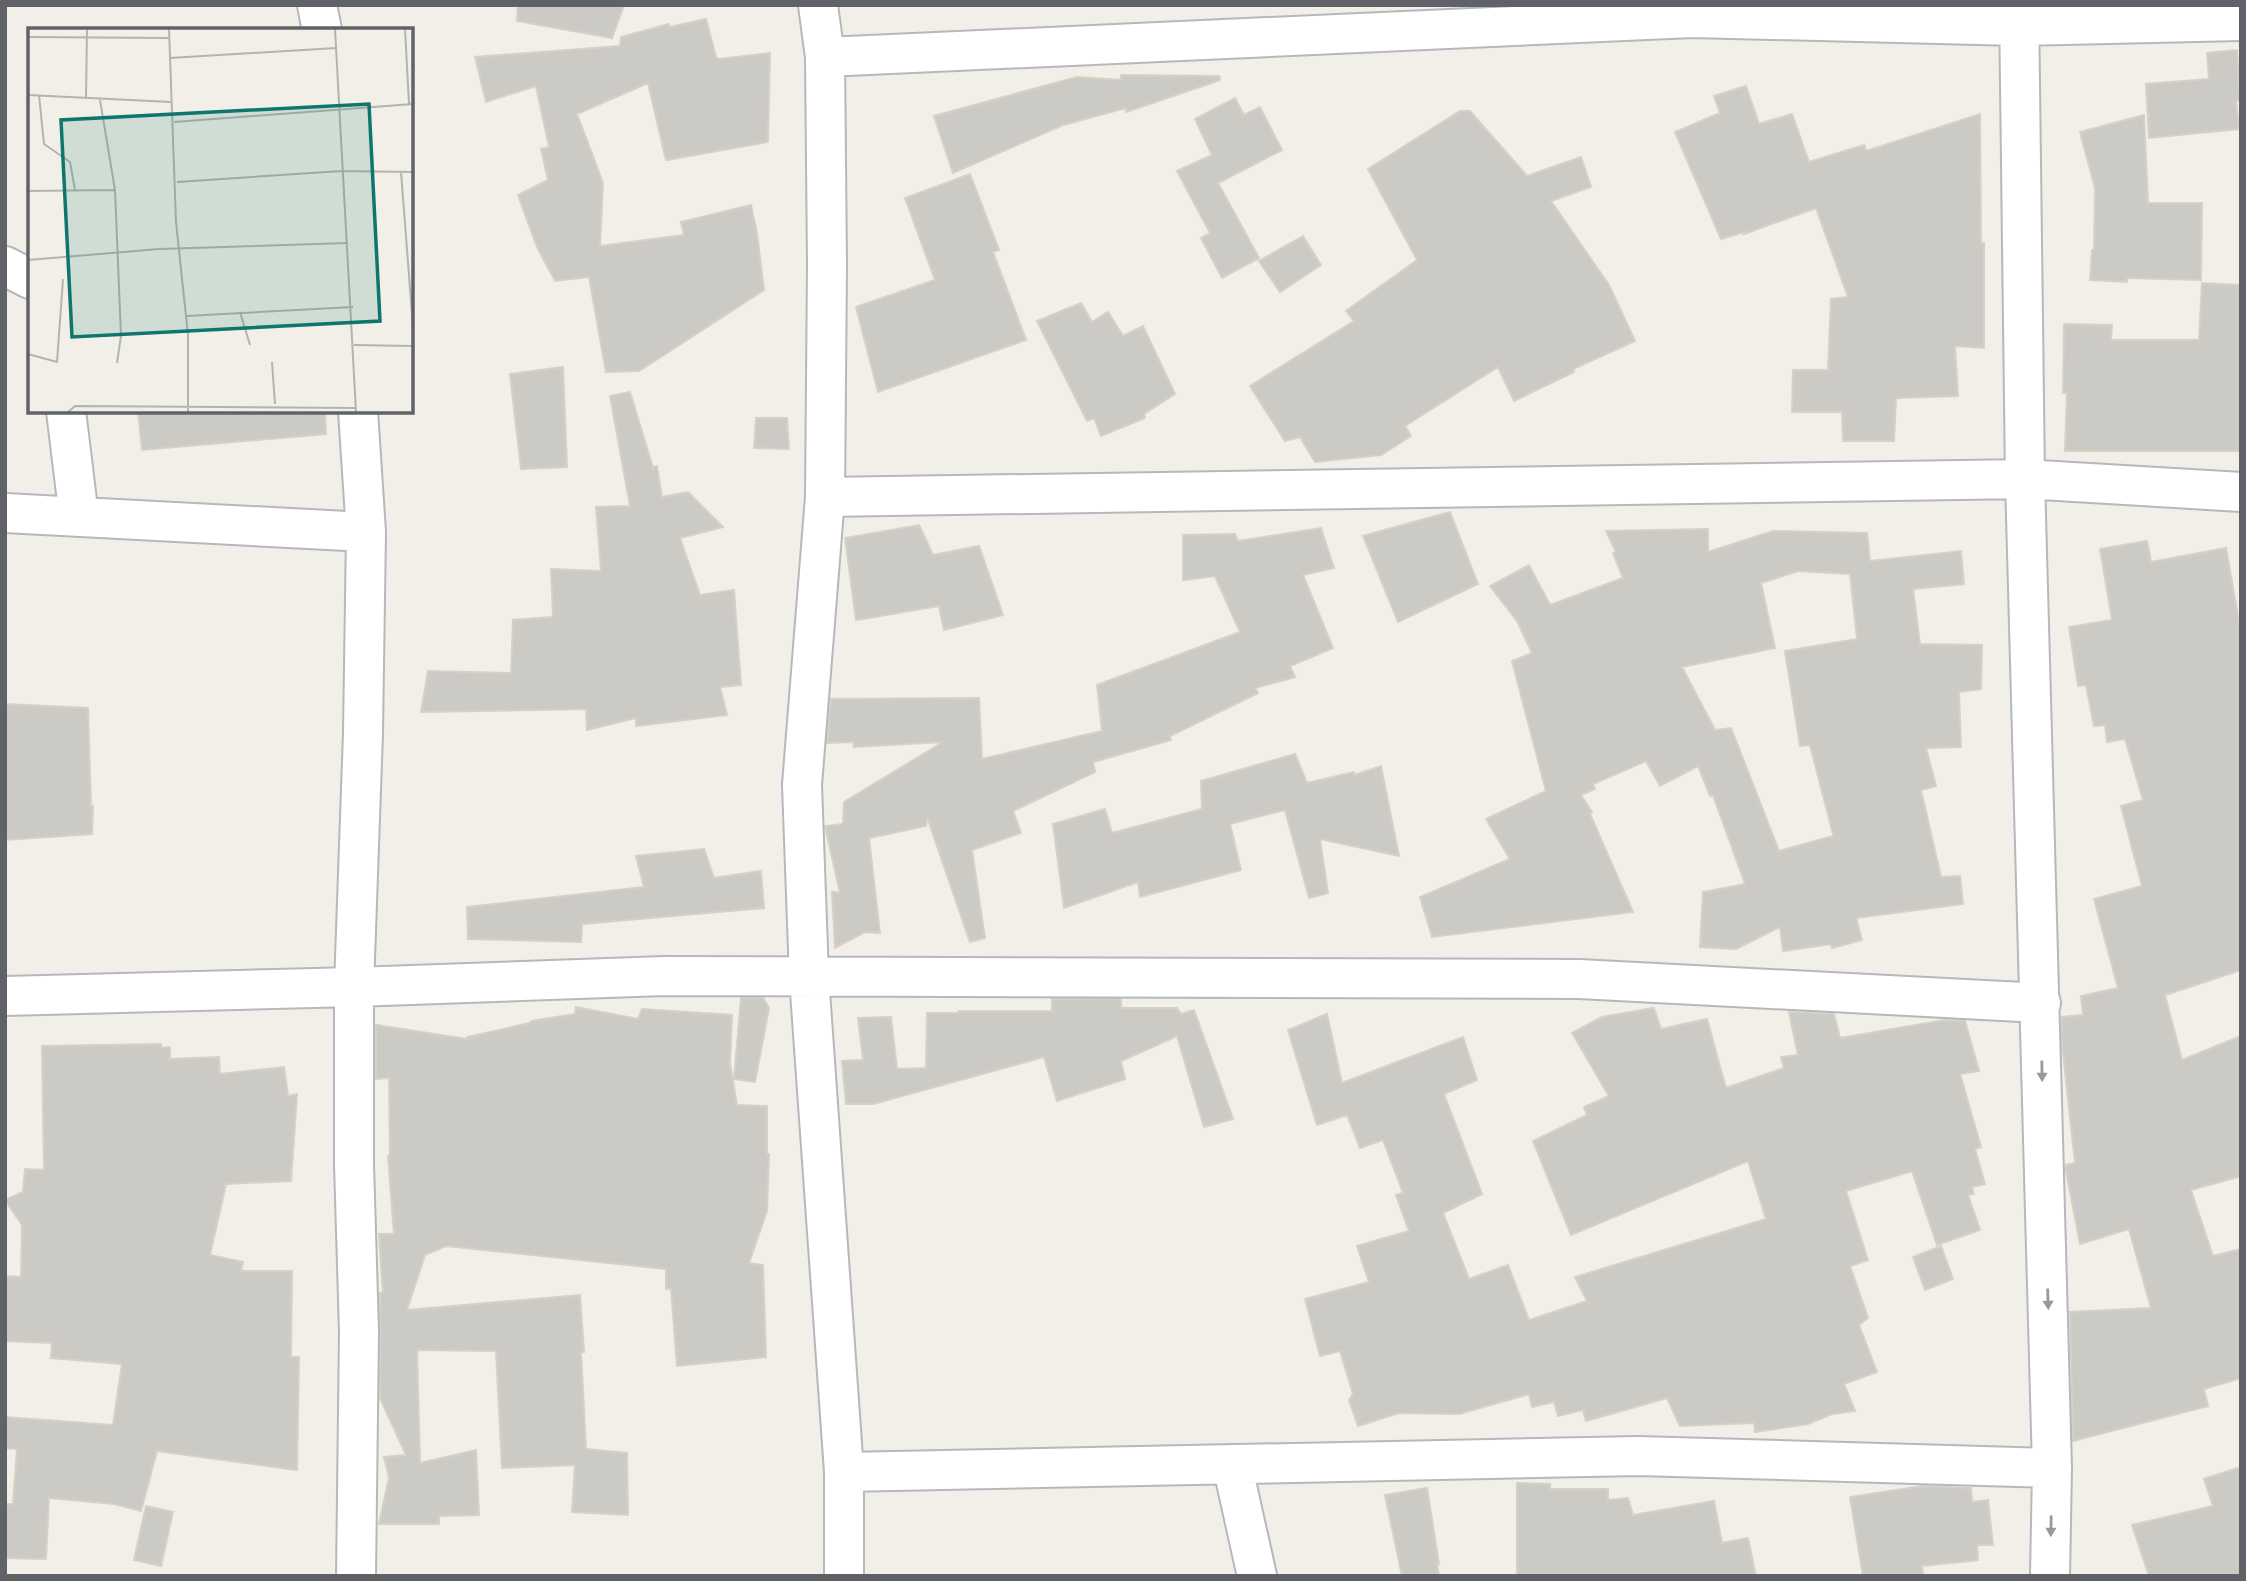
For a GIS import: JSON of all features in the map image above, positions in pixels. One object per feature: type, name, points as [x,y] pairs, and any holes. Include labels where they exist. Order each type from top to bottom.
[{"type":"street","points":[[317,5],[322,28]]},
{"type":"street","points":[[818,5],[825,57],[825,497],[802,785],[809,976],[844,1472],[844,1576]]},
{"type":"street","points":[[825,57],[1692,18],[2019,16],[2241,21]]},
{"type":"street","points":[[2019,16],[2025,479],[2052,1468],[2050,1576]]},
{"type":"street","points":[[5,267],[28,278]]},
{"type":"street","points":[[66,413],[79,517]]},
{"type":"street","points":[[356,1576],[359,1332],[354,1164],[354,988],[363,733],[366,532],[358,413]]},
{"type":"street","points":[[825,497],[2025,479],[2241,492]]},
{"type":"street","points":[[5,513],[366,532]]},
{"type":"street","points":[[5,996],[354,988],[664,976],[809,976],[1579,979],[2040,1003]]},
{"type":"street","points":[[844,1472],[1638,1456],[2052,1468]]},
{"type":"street","points":[[1232,1464],[1257,1576]]},
{"type":"building","points":[[518,5],[624,5],[612,38],[517,21]]},
{"type":"building","points":[[706,19],[716,57],[719,59],[770,53],[768,142],[666,160],[648,83],[577,114],[603,183],[600,246],[684,235],[681,222],[751,205],[764,290],[639,371],[606,372],[589,277],[555,281],[537,247],[518,195],[548,180],[541,149],[549,147],[536,86],[486,102],[475,57],[620,46],[621,37],[669,24],[670,27]]},
{"type":"building","points":[[2237,50],[2240,100],[2236,101],[2239,129],[2149,138],[2146,84],[2209,79],[2207,53]]},
{"type":"building","points":[[1121,75],[1219,76],[1220,80],[1126,112],[1126,108],[1063,125],[953,173],[934,116],[1077,77],[1121,80]]},
{"type":"building","points":[[1746,86],[1759,124],[1792,114],[1809,162],[1864,145],[1866,151],[1980,114],[1984,348],[1955,346],[1958,396],[1896,398],[1894,441],[1843,441],[1842,412],[1792,412],[1793,370],[1828,370],[1831,299],[1848,297],[1816,208],[1744,234],[1721,239],[1675,132],[1720,113],[1714,96]]},
{"type":"building","points":[[1235,98],[1244,115],[1260,107],[1282,150],[1218,183],[1259,258],[1222,278],[1201,238],[1210,233],[1177,171],[1212,155],[1195,119]]},
{"type":"building","points":[[1460,111],[1470,111],[1527,176],[1581,157],[1591,187],[1551,201],[1609,285],[1635,341],[1573,369],[1574,372],[1514,401],[1498,367],[1405,426],[1411,436],[1381,455],[1315,462],[1300,437],[1285,441],[1250,386],[1354,321],[1346,311],[1417,260],[1368,169]]},
{"type":"building","points":[[2144,115],[2148,203],[2202,203],[2201,280],[2090,280],[2094,250],[2095,188],[2080,132]]},
{"type":"building","points":[[970,174],[999,250],[993,252],[1026,340],[878,392],[856,307],[935,280],[905,198]]},
{"type":"building","points":[[1303,236],[1321,265],[1280,292],[1259,261]]},
{"type":"building","points":[[2202,283],[2241,285],[2241,451],[2065,451],[2067,393],[2063,393],[2064,324],[2112,325],[2111,340],[2199,340]]},
{"type":"building","points":[[1081,303],[1092,322],[1108,312],[1123,336],[1143,326],[1175,394],[1144,414],[1145,418],[1101,436],[1094,418],[1087,421],[1037,321]]},
{"type":"building","points":[[563,367],[567,467],[521,469],[510,374]]},
{"type":"building","points":[[630,392],[653,468],[657,466],[662,497],[688,492],[723,527],[680,538],[700,595],[734,590],[741,685],[720,687],[727,715],[636,726],[636,718],[587,730],[586,709],[421,712],[428,671],[511,673],[513,620],[553,617],[551,569],[601,571],[596,507],[630,506],[610,396]]},
{"type":"building","points":[[138,413],[325,413],[326,434],[142,450]]},
{"type":"building","points":[[756,418],[787,418],[789,449],[754,448]]},
{"type":"building","points":[[1450,512],[1478,584],[1398,622],[1363,536]]},
{"type":"building","points":[[919,525],[933,555],[979,546],[1003,615],[944,630],[939,606],[856,620],[845,538]]},
{"type":"building","points":[[1321,528],[1334,568],[1303,575],[1333,648],[1290,666],[1295,677],[1255,688],[1258,693],[1170,736],[1171,740],[1093,762],[1095,772],[1013,811],[1021,833],[972,850],[985,938],[970,942],[927,817],[926,826],[869,838],[880,933],[865,932],[835,948],[832,892],[840,893],[825,826],[843,824],[844,802],[943,742],[854,747],[853,742],[827,743],[831,699],[979,698],[982,759],[1102,731],[1097,685],[1240,632],[1215,576],[1183,580],[1183,535],[1235,534],[1238,541]]},
{"type":"building","points":[[1708,529],[1708,552],[1773,531],[1867,533],[1870,561],[1961,551],[1964,584],[1913,589],[1920,644],[1982,645],[1981,689],[1959,692],[1961,747],[1926,748],[1936,786],[1921,790],[1941,877],[1960,876],[1963,904],[1856,918],[1862,940],[1832,948],[1831,944],[1783,951],[1780,927],[1736,949],[1700,947],[1703,892],[1745,884],[1713,795],[1710,796],[1698,766],[1660,786],[1646,761],[1593,784],[1595,789],[1581,795],[1592,812],[1590,814],[1633,912],[1432,937],[1420,897],[1510,859],[1486,819],[1546,791],[1512,661],[1532,653],[1517,621],[1490,586],[1529,565],[1550,605],[1623,578],[1613,553],[1616,552],[1606,531]],"holes":[[[1798,571],[1850,574],[1857,639],[1785,651],[1800,746],[1810,745],[1833,836],[1779,851],[1731,728],[1715,730],[1682,667],[1775,648],[1761,583]]]},
{"type":"building","points":[[2147,541],[2151,562],[2226,548],[2241,633],[2241,970],[2165,995],[2182,1060],[2241,1036],[2241,1176],[2191,1190],[2213,1256],[2241,1249],[2241,1378],[2204,1389],[2208,1406],[2073,1441],[2070,1312],[2151,1308],[2129,1229],[2080,1244],[2066,1171],[2066,1165],[2075,1163],[2062,1044],[2062,1017],[2083,1015],[2081,996],[2118,988],[2094,899],[2142,886],[2121,806],[2143,800],[2125,739],[2107,742],[2105,725],[2094,726],[2086,685],[2078,686],[2069,627],[2112,620],[2100,549]]},
{"type":"building","points":[[5,704],[88,708],[92,834],[5,840]]},
{"type":"building","points":[[1295,754],[1307,783],[1354,772],[1354,775],[1381,766],[1399,856],[1320,839],[1328,893],[1309,898],[1285,810],[1230,824],[1241,870],[1140,897],[1138,882],[1064,908],[1053,824],[1105,809],[1112,833],[1202,809],[1201,781]]},
{"type":"building","points":[[704,849],[714,878],[761,871],[764,908],[582,924],[581,942],[468,939],[467,907],[644,887],[636,856]]},
{"type":"building","points":[[741,998],[763,998],[769,1008],[755,1082],[734,1079]]},
{"type":"building","points":[[1052,999],[1121,999],[1121,1008],[1177,1008],[1181,1014],[1194,1010],[1233,1119],[1204,1127],[1177,1036],[1121,1061],[1125,1079],[1057,1101],[1044,1057],[873,1104],[846,1104],[842,1061],[863,1060],[858,1018],[891,1017],[897,1069],[926,1068],[927,1013],[1052,1011]]},
{"type":"building","points":[[576,1007],[638,1019],[642,1009],[732,1015],[730,1063],[737,1105],[767,1106],[767,1211],[749,1263],[763,1265],[766,1357],[677,1366],[671,1289],[666,1289],[666,1269],[446,1246],[425,1255],[407,1310],[580,1295],[586,1449],[627,1453],[628,1515],[572,1512],[575,1465],[502,1468],[496,1351],[417,1350],[420,1463],[476,1450],[479,1515],[439,1516],[439,1524],[379,1524],[389,1478],[384,1457],[406,1455],[380,1398],[380,1293],[383,1293],[379,1234],[394,1234],[388,1156],[389,1078],[376,1079],[376,1025],[467,1039],[531,1021],[575,1014]]},
{"type":"building","points":[[1654,1008],[1661,1029],[1707,1019],[1726,1088],[1784,1068],[1781,1057],[1798,1055],[1789,1012],[1834,1014],[1840,1038],[1945,1020],[1965,1021],[1979,1071],[1960,1074],[1981,1147],[1975,1149],[1985,1184],[1972,1187],[1974,1194],[1968,1195],[1980,1230],[1937,1245],[1912,1171],[1846,1191],[1868,1260],[1850,1266],[1868,1318],[1859,1325],[1877,1372],[1844,1384],[1855,1411],[1832,1414],[1808,1424],[1755,1432],[1754,1423],[1680,1426],[1667,1398],[1586,1421],[1583,1410],[1558,1416],[1554,1402],[1532,1407],[1529,1394],[1459,1414],[1399,1413],[1358,1426],[1349,1400],[1353,1394],[1340,1351],[1320,1356],[1305,1299],[1369,1282],[1357,1246],[1409,1231],[1396,1195],[1403,1193],[1383,1140],[1360,1148],[1347,1115],[1317,1125],[1288,1030],[1327,1014],[1342,1083],[1463,1037],[1477,1080],[1444,1094],[1482,1194],[1443,1213],[1469,1279],[1508,1265],[1529,1320],[1587,1301],[1575,1277],[1766,1219],[1748,1161],[1571,1235],[1533,1141],[1587,1115],[1584,1107],[1609,1096],[1572,1033],[1602,1017]]},
{"type":"building","points":[[161,1044],[161,1048],[170,1047],[170,1059],[219,1057],[220,1074],[284,1067],[288,1096],[297,1094],[291,1181],[226,1184],[210,1255],[243,1262],[241,1271],[292,1271],[291,1357],[299,1357],[297,1470],[157,1451],[141,1511],[114,1504],[49,1498],[46,1559],[5,1558],[5,1504],[13,1504],[17,1449],[5,1448],[5,1417],[113,1425],[122,1364],[51,1358],[52,1343],[5,1341],[5,1276],[21,1277],[22,1225],[5,1200],[23,1192],[25,1169],[44,1170],[42,1046]]},
{"type":"building","points":[[1941,1246],[1953,1279],[1925,1290],[1913,1257]]},
{"type":"building","points":[[2241,1467],[2241,1576],[2149,1576],[2132,1525],[2213,1506],[2204,1479]]},
{"type":"building","points":[[1517,1483],[1550,1484],[1550,1489],[1608,1489],[1608,1500],[1628,1498],[1633,1515],[1714,1501],[1722,1543],[1748,1538],[1756,1576],[1517,1576]]},
{"type":"building","points":[[1922,1486],[1971,1488],[1972,1502],[1988,1500],[1993,1545],[1977,1545],[1978,1560],[1922,1566],[1923,1576],[1863,1576],[1850,1497]]},
{"type":"building","points":[[1427,1488],[1439,1576],[1402,1576],[1385,1495]]},
{"type":"building","points":[[146,1506],[173,1512],[161,1566],[134,1560]]}]
